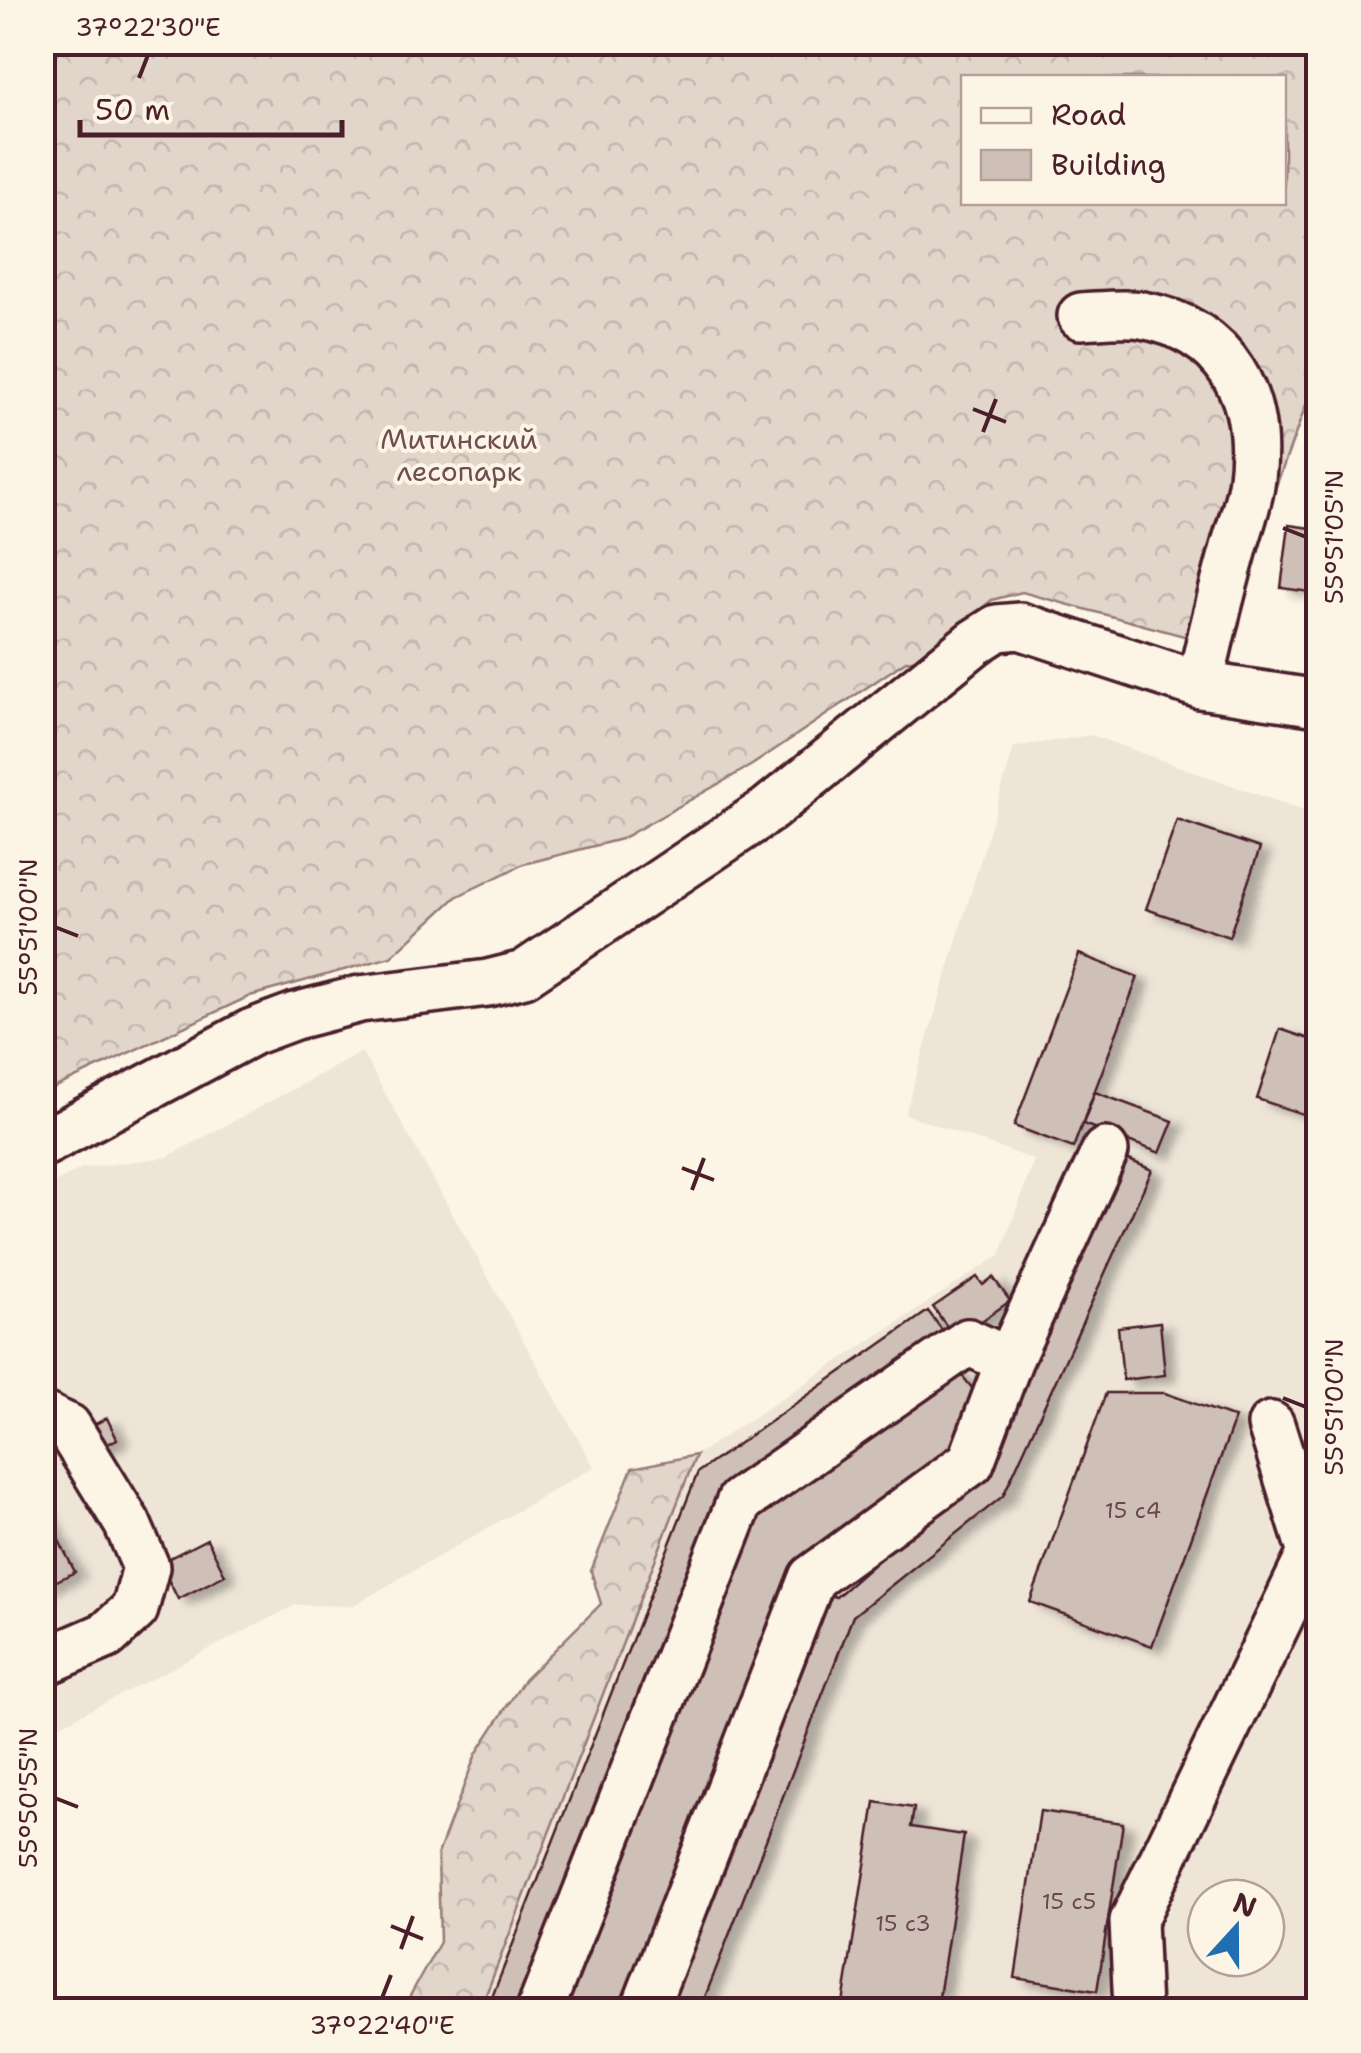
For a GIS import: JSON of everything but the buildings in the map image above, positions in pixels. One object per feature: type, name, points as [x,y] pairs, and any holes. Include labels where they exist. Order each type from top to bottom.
[{"type":"lane","points":[[1081,316],[1139,314],[1175,324],[1206,343],[1232,367],[1245,394],[1252,427],[1252,479],[1200,685]]},
{"type":"lane","points":[[42,1144],[252,1032],[294,1016],[360,999],[488,984],[524,974],[768,810],[997,628],[1020,626],[1200,685],[1318,703]]},
{"type":"lane","points":[[644,2010],[812,1578],[971,1462],[1009,1361],[1104,1152]]},
{"type":"lane","points":[[540,2010],[740,1501],[968,1342],[1009,1361]]},
{"type":"lane","points":[[42,1414],[68,1427],[127,1522],[146,1567],[135,1609],[107,1634],[42,1664]]},
{"type":"lane","points":[[1137,2010],[1133,1920],[1311,1554],[1271,1425]]},
{"type":"shaded area","points":[[1091,735],[1318,816],[1318,2010],[480,2010],[696,1455],[1000,1255],[1034,1160],[905,1114],[1014,747]]},
{"type":"shaded area","points":[[362,1052],[594,1467],[352,1606],[296,1605],[43,1734],[43,1189],[82,1168],[167,1157]]},
{"type":"green space","name":"Митинский лесопарк","points":[[42,43],[1318,43],[1318,373],[1217,645],[1022,592],[992,600],[918,659],[906,661],[752,765],[621,839],[524,864],[456,897],[391,957],[250,996],[43,1093]]},
{"type":"green space","points":[[696,1455],[480,2010],[402,2010],[440,1942],[438,1854],[476,1754],[524,1680],[601,1604],[591,1571],[632,1468]]}]
